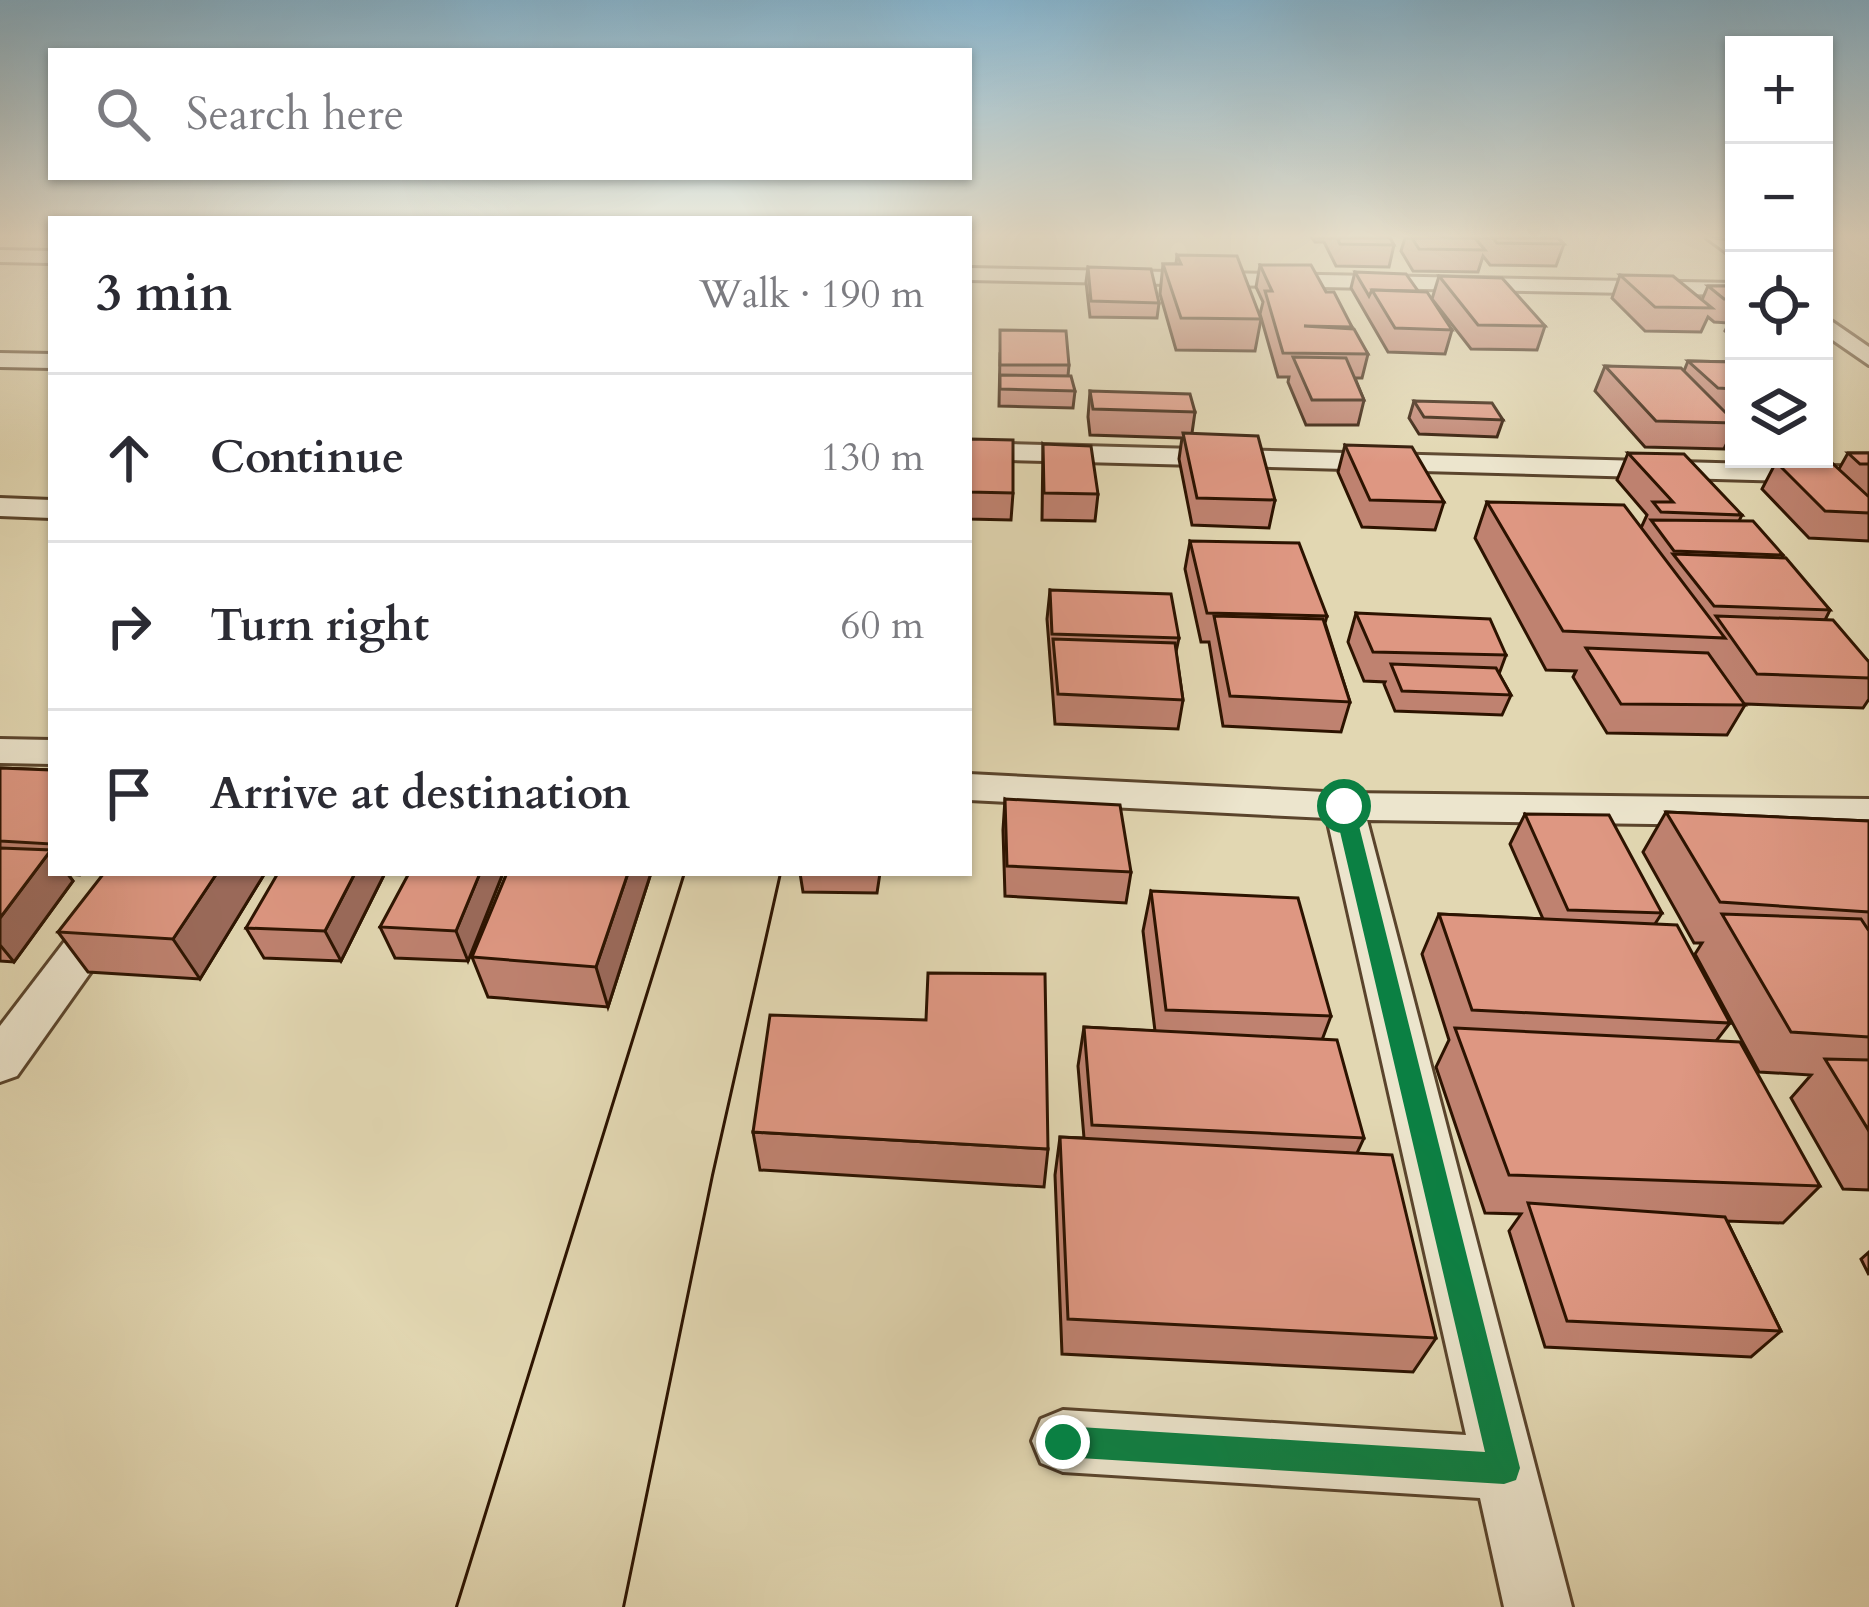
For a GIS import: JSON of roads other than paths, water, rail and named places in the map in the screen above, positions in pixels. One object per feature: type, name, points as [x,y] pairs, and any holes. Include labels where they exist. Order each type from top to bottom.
[{"type":"main road","points":[[581,1607],[652,1172],[710,876]]},
{"type":"main road","points":[[499,1607],[753,876]]},
{"type":"street","points":[[1833,329],[1869,358]]},
{"type":"street","points":[[0,360],[48,361]]},
{"type":"street","points":[[972,451],[1869,475]]},
{"type":"street","points":[[0,507],[48,508]]},
{"type":"street","points":[[0,751],[48,752]]},
{"type":"street","points":[[972,787],[1344,806],[1869,813]]},
{"type":"street","points":[[1344,806],[1538,1607]]},
{"type":"street","points":[[0,1062],[138,876]]},
{"type":"street","points":[[1063,1442],[1504,1468]]}]
